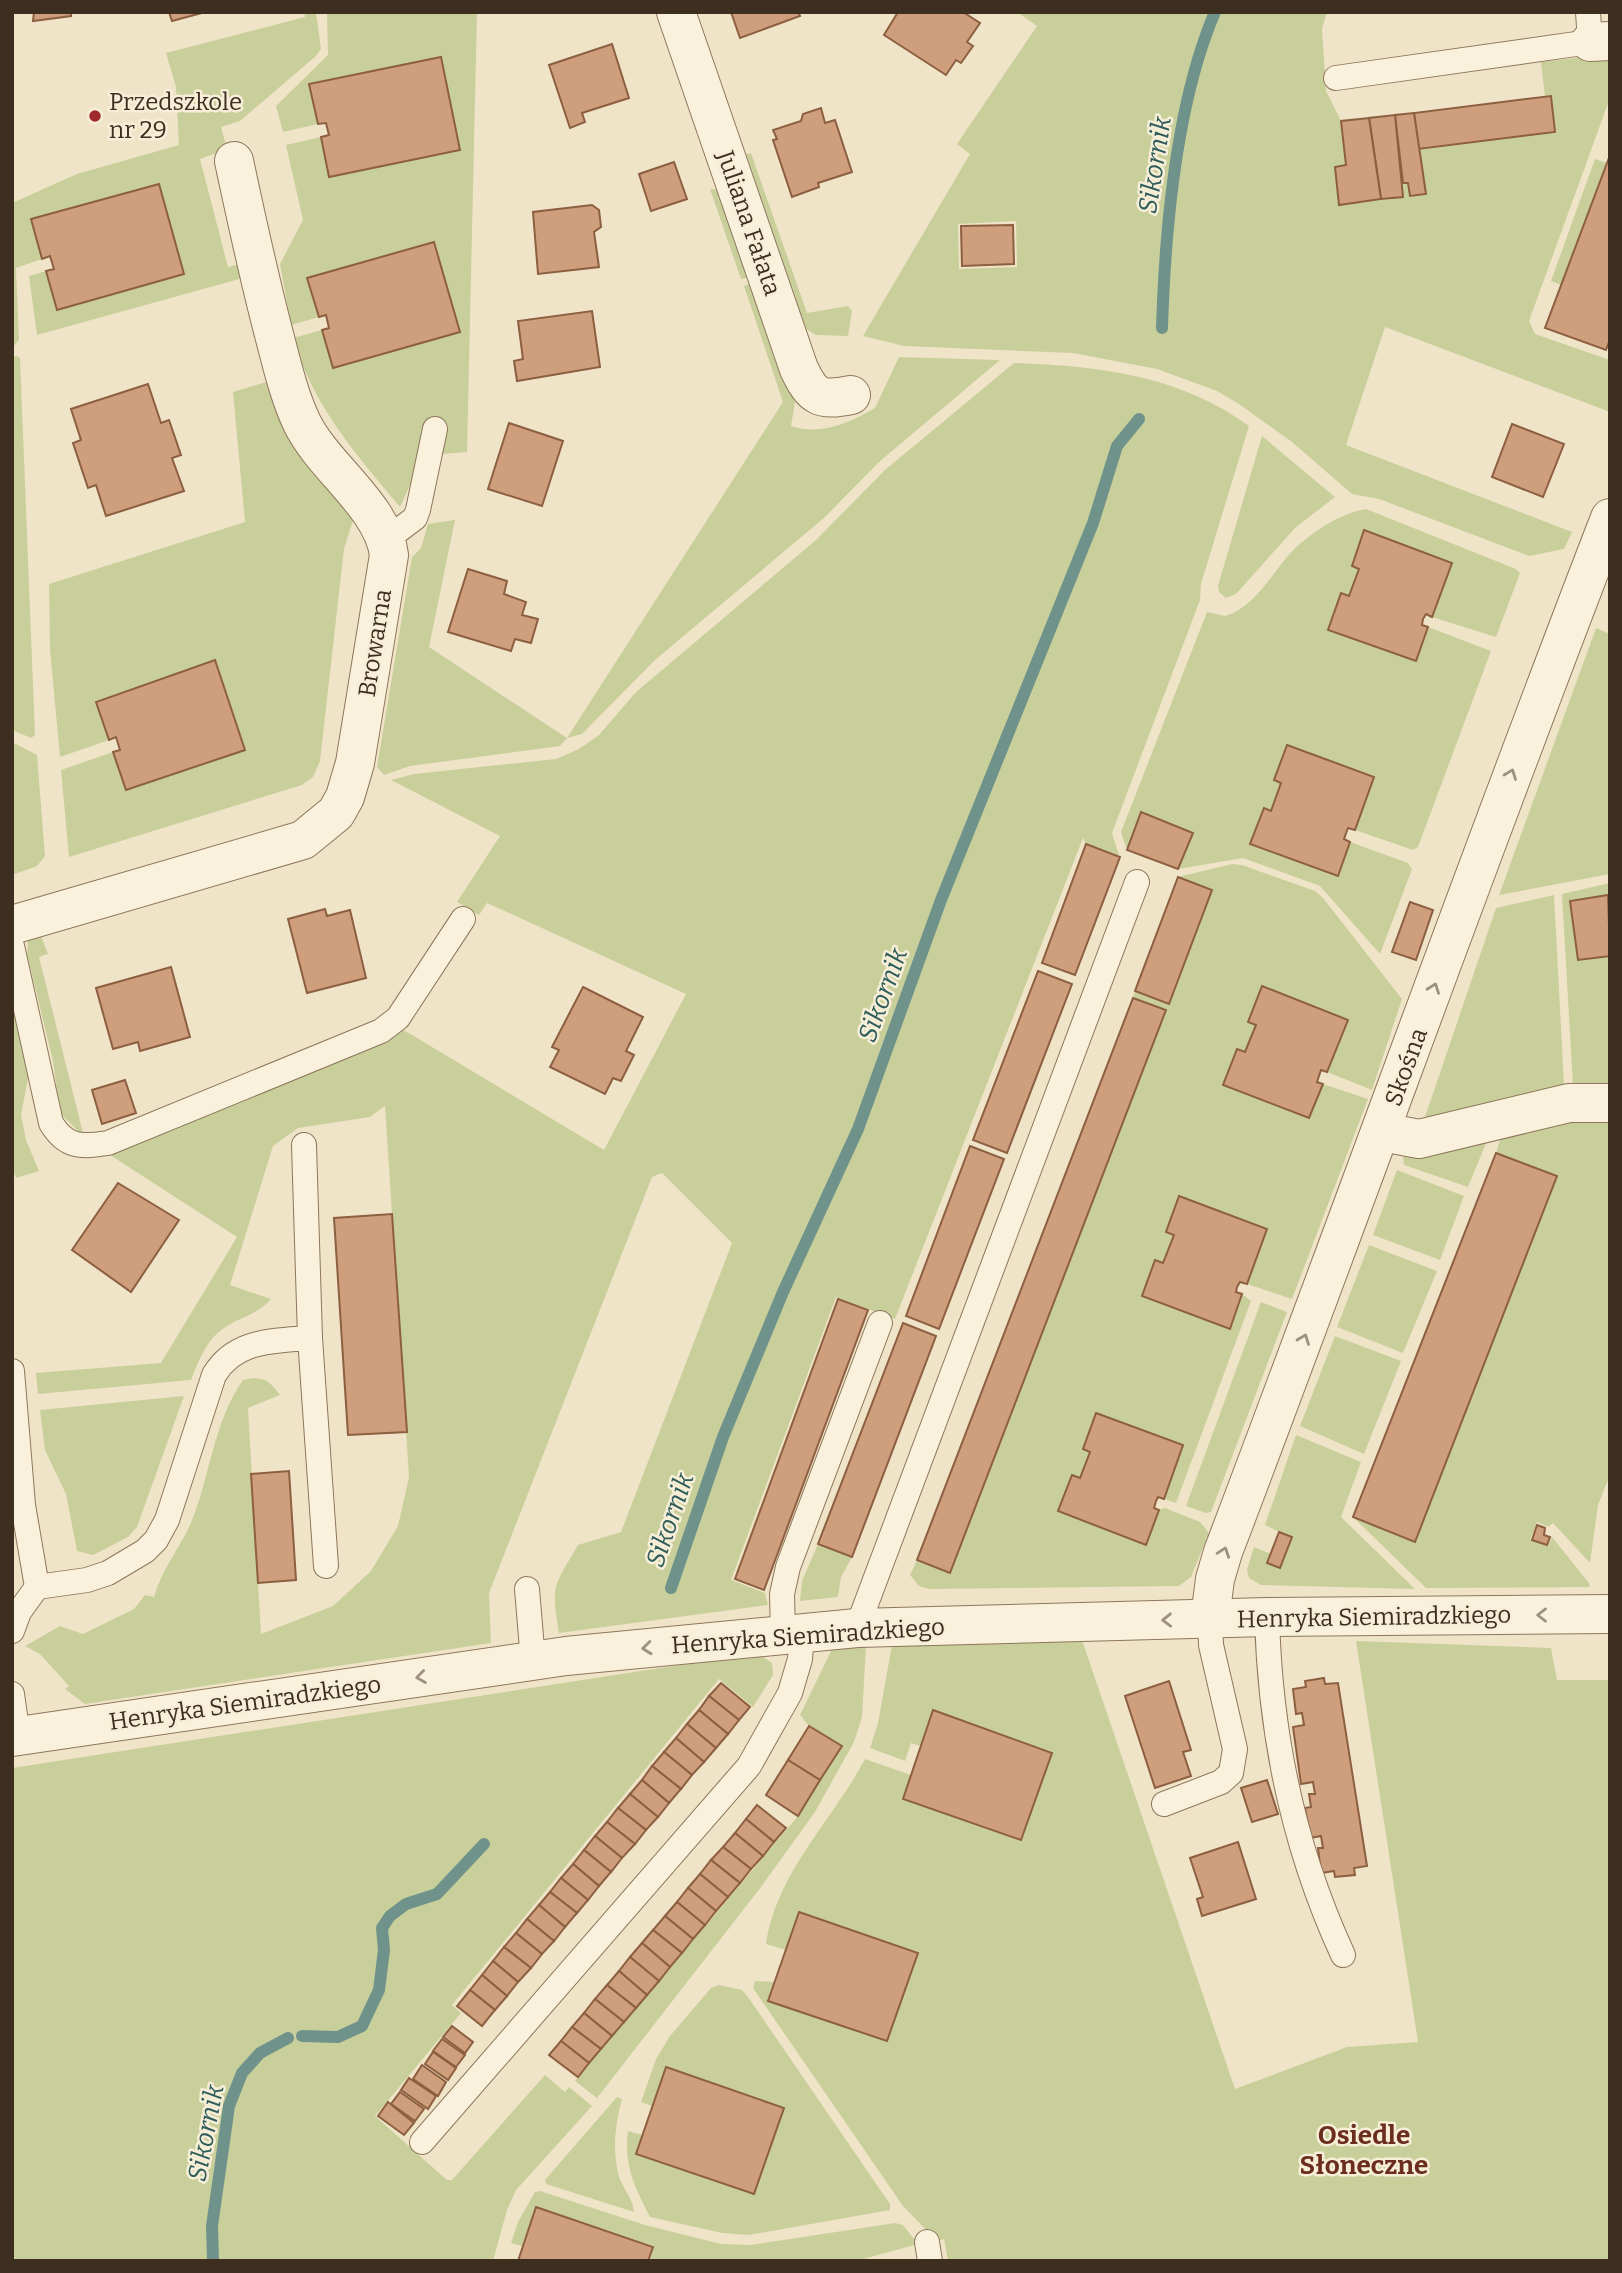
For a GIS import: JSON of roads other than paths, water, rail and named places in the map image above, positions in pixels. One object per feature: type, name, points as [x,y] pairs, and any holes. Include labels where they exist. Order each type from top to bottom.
[{"type":"street","name":"Juliana Fałata","points":[[677,12],[799,369],[807,386],[817,396],[829,400],[851,395]]},
{"type":"street","points":[[234,161],[260,281],[287,383],[302,423],[321,454],[379,524],[387,538]]},
{"type":"street","name":"Skośna","points":[[1210,1618],[1215,1578],[1223,1552],[1382,1132],[1510,778],[1610,517]]},
{"type":"street","name":"Browarna","points":[[12,925],[303,840],[336,813],[345,797],[355,763],[389,555],[387,538]]},
{"type":"street","points":[[1382,1132],[1419,1139],[1569,1103],[1610,1102]]},
{"type":"street","name":"Henryka Siemiradzkiego","points":[[15,1737],[533,1661],[857,1628],[1210,1618],[1610,1614]]},
{"type":"lane","points":[[1336,78],[1596,32]]},
{"type":"lane","points":[[387,538],[415,518],[435,429]]},
{"type":"lane","points":[[857,1628],[1136,882]]},
{"type":"lane","points":[[12,946],[22,977],[51,1124],[59,1137],[72,1145],[88,1146],[108,1143],[381,1031],[398,1018],[463,919]]},
{"type":"lane","points":[[304,1145],[310,1338],[326,1566]]},
{"type":"lane","points":[[422,2142],[749,1766],[790,1693],[800,1659],[782,1594],[788,1567],[880,1323]]},
{"type":"lane","points":[[12,1631],[19,1612],[37,1587],[97,1577],[145,1551],[167,1521],[214,1375],[224,1359],[254,1344],[310,1338]]},
{"type":"lane","points":[[12,1371],[23,1505],[37,1587]]},
{"type":"lane","points":[[527,1589],[533,1661]]},
{"type":"lane","points":[[1267,1617],[1272,1703],[1286,1781],[1318,1901],[1343,1955]]},
{"type":"lane","points":[[1164,1804],[1221,1782],[1231,1773],[1235,1749],[1211,1645],[1210,1618]]},
{"type":"lane","points":[[12,1694],[15,1737]]},
{"type":"waterway","name":"Sikornik","points":[[1162,328],[1166,250],[1175,167],[1191,86],[1215,12]]},
{"type":"waterway","name":"Sikornik","points":[[671,1588],[723,1437],[783,1292],[858,1129],[941,900],[1093,523],[1117,446],[1139,419]]},
{"type":"waterway","points":[[302,2036],[338,2037],[362,2026],[379,1990],[384,1950],[382,1928],[390,1916],[406,1904],[437,1894],[484,1844]]},
{"type":"waterway","name":"Sikornik","points":[[213,2261],[212,2226],[229,2106],[242,2073],[260,2053],[288,2038]]},
{"type":"place","name":"Przedszkole nr 29","points":[[95,116]]},
{"type":"district","name":"Osiedle Słoneczne","points":[[1364,2150]]}]
